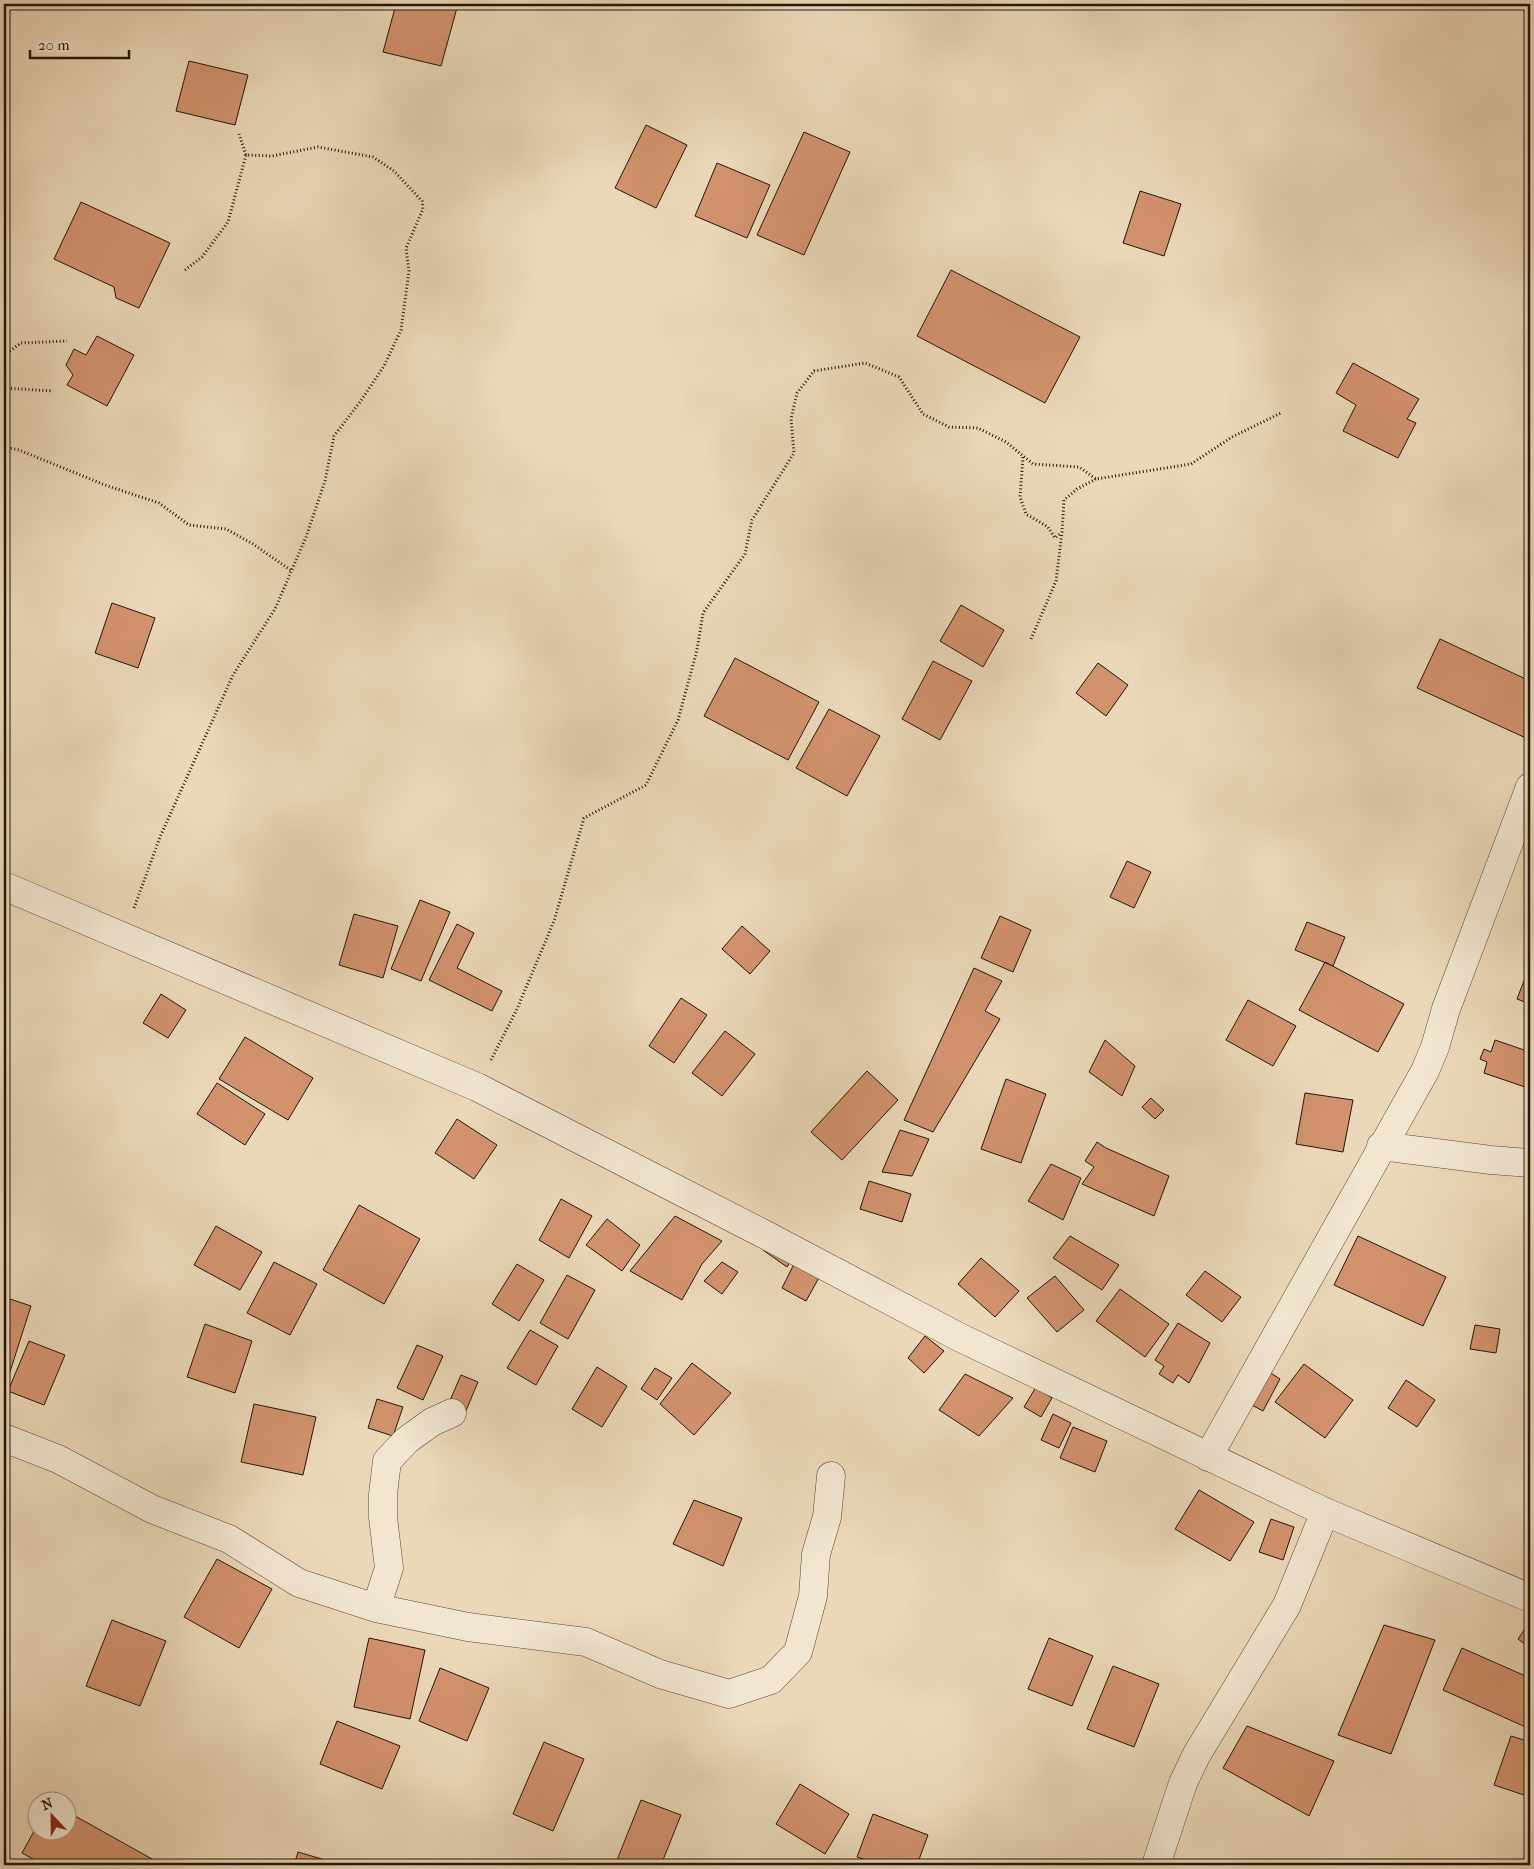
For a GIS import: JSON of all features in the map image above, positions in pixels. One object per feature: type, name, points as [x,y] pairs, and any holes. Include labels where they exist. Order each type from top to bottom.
[{"type":"street","points":[[1208,1457],[1424,1071],[1435,1047],[1446,1009],[1530,787]]},
{"type":"street","points":[[4,886],[477,1087],[760,1232],[959,1337],[1326,1512],[1530,1598]]},
{"type":"street","points":[[1381,1146],[1530,1163]]},
{"type":"street","points":[[376,1608],[389,1568],[383,1518],[383,1494],[387,1461],[407,1440],[432,1422],[452,1413]]},
{"type":"street","points":[[4,1438],[58,1460],[152,1509],[229,1539],[298,1583],[376,1608],[468,1627],[586,1642],[660,1674],[729,1694],[771,1680],[798,1652],[813,1596],[816,1554],[826,1517],[830,1476]]},
{"type":"street","points":[[1156,1865],[1183,1784],[1197,1754],[1287,1605],[1326,1512]]},
{"type":"path","points":[[185,270],[202,257],[228,222],[246,155],[239,134]]},
{"type":"path","points":[[123,937],[160,837],[195,755],[232,675],[275,609],[292,571],[325,481],[334,436],[379,373],[401,330],[409,272],[406,248],[423,210],[422,201],[394,171],[373,157],[318,147],[272,156],[246,155]]},
{"type":"path","points":[[4,355],[21,343],[67,341]]},
{"type":"path","points":[[477,1087],[517,1009],[554,920],[584,818],[646,785],[678,720],[697,650],[702,613],[745,554],[752,520],[794,453],[792,419],[797,393],[814,371],[865,363],[873,366],[899,377],[924,414],[949,427],[978,428],[1006,442],[1034,464],[1079,467],[1096,479]]},
{"type":"path","points":[[4,388],[53,391]]},
{"type":"path","points":[[1031,640],[1056,580],[1064,500],[1077,489],[1096,479],[1191,464],[1232,437],[1281,413]]},
{"type":"path","points":[[4,447],[19,450],[105,485],[159,503],[190,524],[226,529],[253,544],[292,571]]},
{"type":"path","points":[[1023,456],[1020,497],[1026,514],[1048,526],[1055,538],[1062,532]]},
{"type":"building","points":[[396,4],[458,4],[441,66],[383,52]]},
{"type":"building","points":[[189,61],[248,75],[235,125],[176,111]]},
{"type":"building","points":[[646,125],[687,145],[656,208],[615,188]]},
{"type":"building","points":[[804,132],[850,152],[804,255],[757,235]]},
{"type":"building","points":[[717,163],[770,185],[747,238],[695,216]]},
{"type":"building","points":[[1140,191],[1181,204],[1164,256],[1123,243]]},
{"type":"building","points":[[81,202],[170,243],[139,308],[116,298],[114,287],[54,259]]},
{"type":"building","points":[[951,270],[1080,337],[1045,403],[917,336]]},
{"type":"building","points":[[97,336],[134,355],[107,406],[67,385],[73,375],[66,365],[74,349],[86,355]]},
{"type":"building","points":[[1353,363],[1419,399],[1407,419],[1416,423],[1398,458],[1343,431],[1356,405],[1336,393]]},
{"type":"building","points":[[112,603],[155,618],[138,668],[95,653]]},
{"type":"building","points":[[961,605],[1004,630],[983,667],[940,641]]},
{"type":"building","points":[[1440,639],[1530,681],[1530,735],[1528,739],[1417,688]]},
{"type":"building","points":[[735,658],[819,702],[788,760],[704,716]]},
{"type":"building","points":[[933,661],[972,681],[940,740],[902,719]]},
{"type":"building","points":[[1098,663],[1128,685],[1106,716],[1076,693]]},
{"type":"building","points":[[829,709],[880,736],[847,796],[796,768]]},
{"type":"building","points":[[1127,861],[1151,872],[1134,908],[1110,897]]},
{"type":"building","points":[[420,900],[450,912],[421,981],[391,969]]},
{"type":"building","points":[[354,914],[398,926],[383,978],[339,965]]},
{"type":"building","points":[[1000,916],[1031,930],[1013,972],[981,958]]},
{"type":"building","points":[[1307,922],[1345,937],[1333,966],[1295,950]]},
{"type":"building","points":[[457,924],[474,933],[457,968],[502,991],[492,1011],[429,980]]},
{"type":"building","points":[[742,926],[770,951],[750,974],[722,949]]},
{"type":"building","points":[[1325,962],[1404,1004],[1378,1052],[1299,1010]]},
{"type":"building","points":[[1530,965],[1530,1004],[1517,999]]},
{"type":"building","points":[[974,968],[1002,981],[985,1011],[1000,1019],[933,1132],[904,1120]]},
{"type":"building","points":[[161,994],[186,1010],[168,1038],[143,1023]]},
{"type":"building","points":[[681,998],[707,1015],[674,1063],[649,1046]]},
{"type":"building","points":[[1248,1000],[1296,1026],[1273,1066],[1226,1040]]},
{"type":"building","points":[[725,1031],[755,1054],[722,1096],[692,1073]]},
{"type":"building","points":[[245,1037],[313,1078],[288,1120],[219,1079]]},
{"type":"building","points":[[1105,1040],[1135,1066],[1122,1096],[1089,1072]]},
{"type":"building","points":[[1495,1040],[1530,1052],[1530,1073],[1525,1087],[1484,1073],[1487,1062],[1480,1059],[1484,1049],[1491,1052]]},
{"type":"building","points":[[867,1071],[898,1100],[842,1160],[811,1132]]},
{"type":"building","points":[[1006,1079],[1046,1094],[1021,1163],[981,1149]]},
{"type":"building","points":[[217,1083],[265,1114],[245,1145],[197,1114]]},
{"type":"building","points":[[1305,1093],[1353,1100],[1343,1152],[1296,1144]]},
{"type":"building","points":[[1151,1098],[1164,1110],[1155,1119],[1142,1107]]},
{"type":"building","points":[[457,1119],[497,1145],[474,1179],[435,1153]]},
{"type":"building","points":[[900,1130],[929,1139],[912,1176],[882,1172]]},
{"type":"building","points":[[1097,1142],[1106,1148],[1169,1176],[1154,1216],[1082,1184],[1094,1167],[1085,1161]]},
{"type":"building","points":[[1051,1164],[1081,1178],[1063,1220],[1028,1201]]},
{"type":"building","points":[[869,1181],[911,1194],[902,1222],[860,1209]]},
{"type":"building","points":[[561,1199],[592,1216],[569,1258],[539,1240]]},
{"type":"building","points":[[359,1205],[420,1239],[384,1304],[323,1270]]},
{"type":"building","points":[[675,1216],[722,1241],[702,1264],[682,1300],[630,1271]]},
{"type":"building","points":[[607,1219],[640,1245],[622,1271],[586,1245]]},
{"type":"building","points":[[216,1226],[262,1252],[240,1290],[194,1265]]},
{"type":"building","points":[[1070,1236],[1119,1265],[1102,1290],[1053,1258]]},
{"type":"building","points":[[1358,1236],[1446,1277],[1423,1326],[1334,1285]]},
{"type":"building","points":[[772,1238],[795,1254],[787,1267],[763,1250]]},
{"type":"building","points":[[981,1258],[1019,1291],[995,1317],[958,1284]]},
{"type":"building","points":[[796,1260],[821,1274],[806,1301],[782,1288]]},
{"type":"building","points":[[274,1262],[317,1284],[290,1335],[247,1313]]},
{"type":"building","points":[[722,1262],[738,1272],[722,1294],[704,1281]]},
{"type":"building","points":[[517,1264],[544,1280],[519,1321],[492,1304]]},
{"type":"building","points":[[1205,1271],[1241,1297],[1222,1322],[1186,1295]]},
{"type":"building","points":[[567,1275],[595,1290],[568,1339],[540,1323]]},
{"type":"building","points":[[1055,1276],[1084,1310],[1057,1332],[1027,1298]]},
{"type":"building","points":[[1120,1289],[1169,1324],[1145,1357],[1096,1321]]},
{"type":"building","points":[[4,1297],[31,1306],[7,1381],[4,1380]]},
{"type":"building","points":[[1178,1323],[1210,1343],[1189,1383],[1178,1375],[1173,1383],[1159,1374],[1164,1366],[1155,1360]]},
{"type":"building","points":[[205,1324],[252,1341],[235,1393],[187,1377]]},
{"type":"building","points":[[1475,1325],[1500,1329],[1496,1353],[1470,1349]]},
{"type":"building","points":[[530,1330],[558,1346],[536,1385],[507,1368]]},
{"type":"building","points":[[925,1336],[944,1351],[924,1373],[908,1358]]},
{"type":"building","points":[[29,1341],[65,1355],[44,1405],[8,1391]]},
{"type":"building","points":[[417,1345],[443,1356],[423,1400],[397,1388]]},
{"type":"building","points":[[692,1363],[731,1393],[694,1435],[660,1404]]},
{"type":"building","points":[[1304,1364],[1353,1400],[1325,1438],[1275,1402]]},
{"type":"building","points":[[597,1367],[627,1386],[602,1427],[572,1409]]},
{"type":"building","points":[[655,1368],[672,1378],[657,1400],[641,1389]]},
{"type":"building","points":[[1266,1370],[1280,1379],[1263,1411],[1248,1403]]},
{"type":"building","points":[[965,1374],[1013,1398],[979,1436],[939,1410]]},
{"type":"building","points":[[461,1375],[478,1382],[465,1413],[448,1405]]},
{"type":"building","points":[[1406,1380],[1435,1400],[1417,1427],[1388,1408]]},
{"type":"building","points":[[1036,1387],[1052,1398],[1041,1417],[1024,1407]]},
{"type":"building","points":[[377,1399],[403,1407],[393,1436],[368,1428]]},
{"type":"building","points":[[254,1404],[316,1417],[303,1475],[241,1462]]},
{"type":"building","points":[[1053,1414],[1071,1423],[1059,1448],[1041,1440]]},
{"type":"building","points":[[1073,1427],[1107,1441],[1095,1472],[1060,1458]]},
{"type":"building","points":[[1199,1490],[1254,1522],[1230,1561],[1175,1529]]},
{"type":"building","points":[[694,1500],[742,1518],[723,1566],[673,1544]]},
{"type":"building","points":[[1271,1519],[1294,1527],[1283,1560],[1259,1552]]},
{"type":"building","points":[[217,1559],[272,1589],[239,1648],[184,1617]]},
{"type":"building","points":[[112,1620],[166,1641],[140,1706],[86,1686]]},
{"type":"building","points":[[1530,1621],[1530,1648],[1518,1639]]},
{"type":"building","points":[[1384,1625],[1435,1640],[1391,1754],[1338,1735]]},
{"type":"building","points":[[369,1638],[425,1650],[410,1719],[354,1707]]},
{"type":"building","points":[[1049,1638],[1093,1656],[1072,1706],[1028,1689]]},
{"type":"building","points":[[1462,1648],[1530,1678],[1530,1729],[1443,1690]]},
{"type":"building","points":[[1113,1666],[1159,1684],[1134,1747],[1087,1729]]},
{"type":"building","points":[[440,1668],[489,1688],[467,1741],[419,1721]]},
{"type":"building","points":[[337,1721],[400,1746],[382,1789],[320,1764]]},
{"type":"building","points":[[1247,1726],[1334,1761],[1309,1816],[1223,1768]]},
{"type":"building","points":[[1511,1736],[1530,1742],[1530,1797],[1494,1785]]},
{"type":"building","points":[[544,1742],[584,1759],[553,1831],[513,1814]]},
{"type":"building","points":[[800,1784],[849,1814],[825,1854],[776,1824]]},
{"type":"building","points":[[641,1800],[681,1815],[661,1865],[615,1865]]},
{"type":"building","points":[[873,1814],[928,1835],[917,1865],[880,1865],[857,1857]]},
{"type":"building","points":[[78,1818],[152,1859],[149,1865],[44,1865],[22,1853],[28,1842],[78,1842]]},
{"type":"building","points":[[298,1852],[342,1865],[294,1865]]}]
